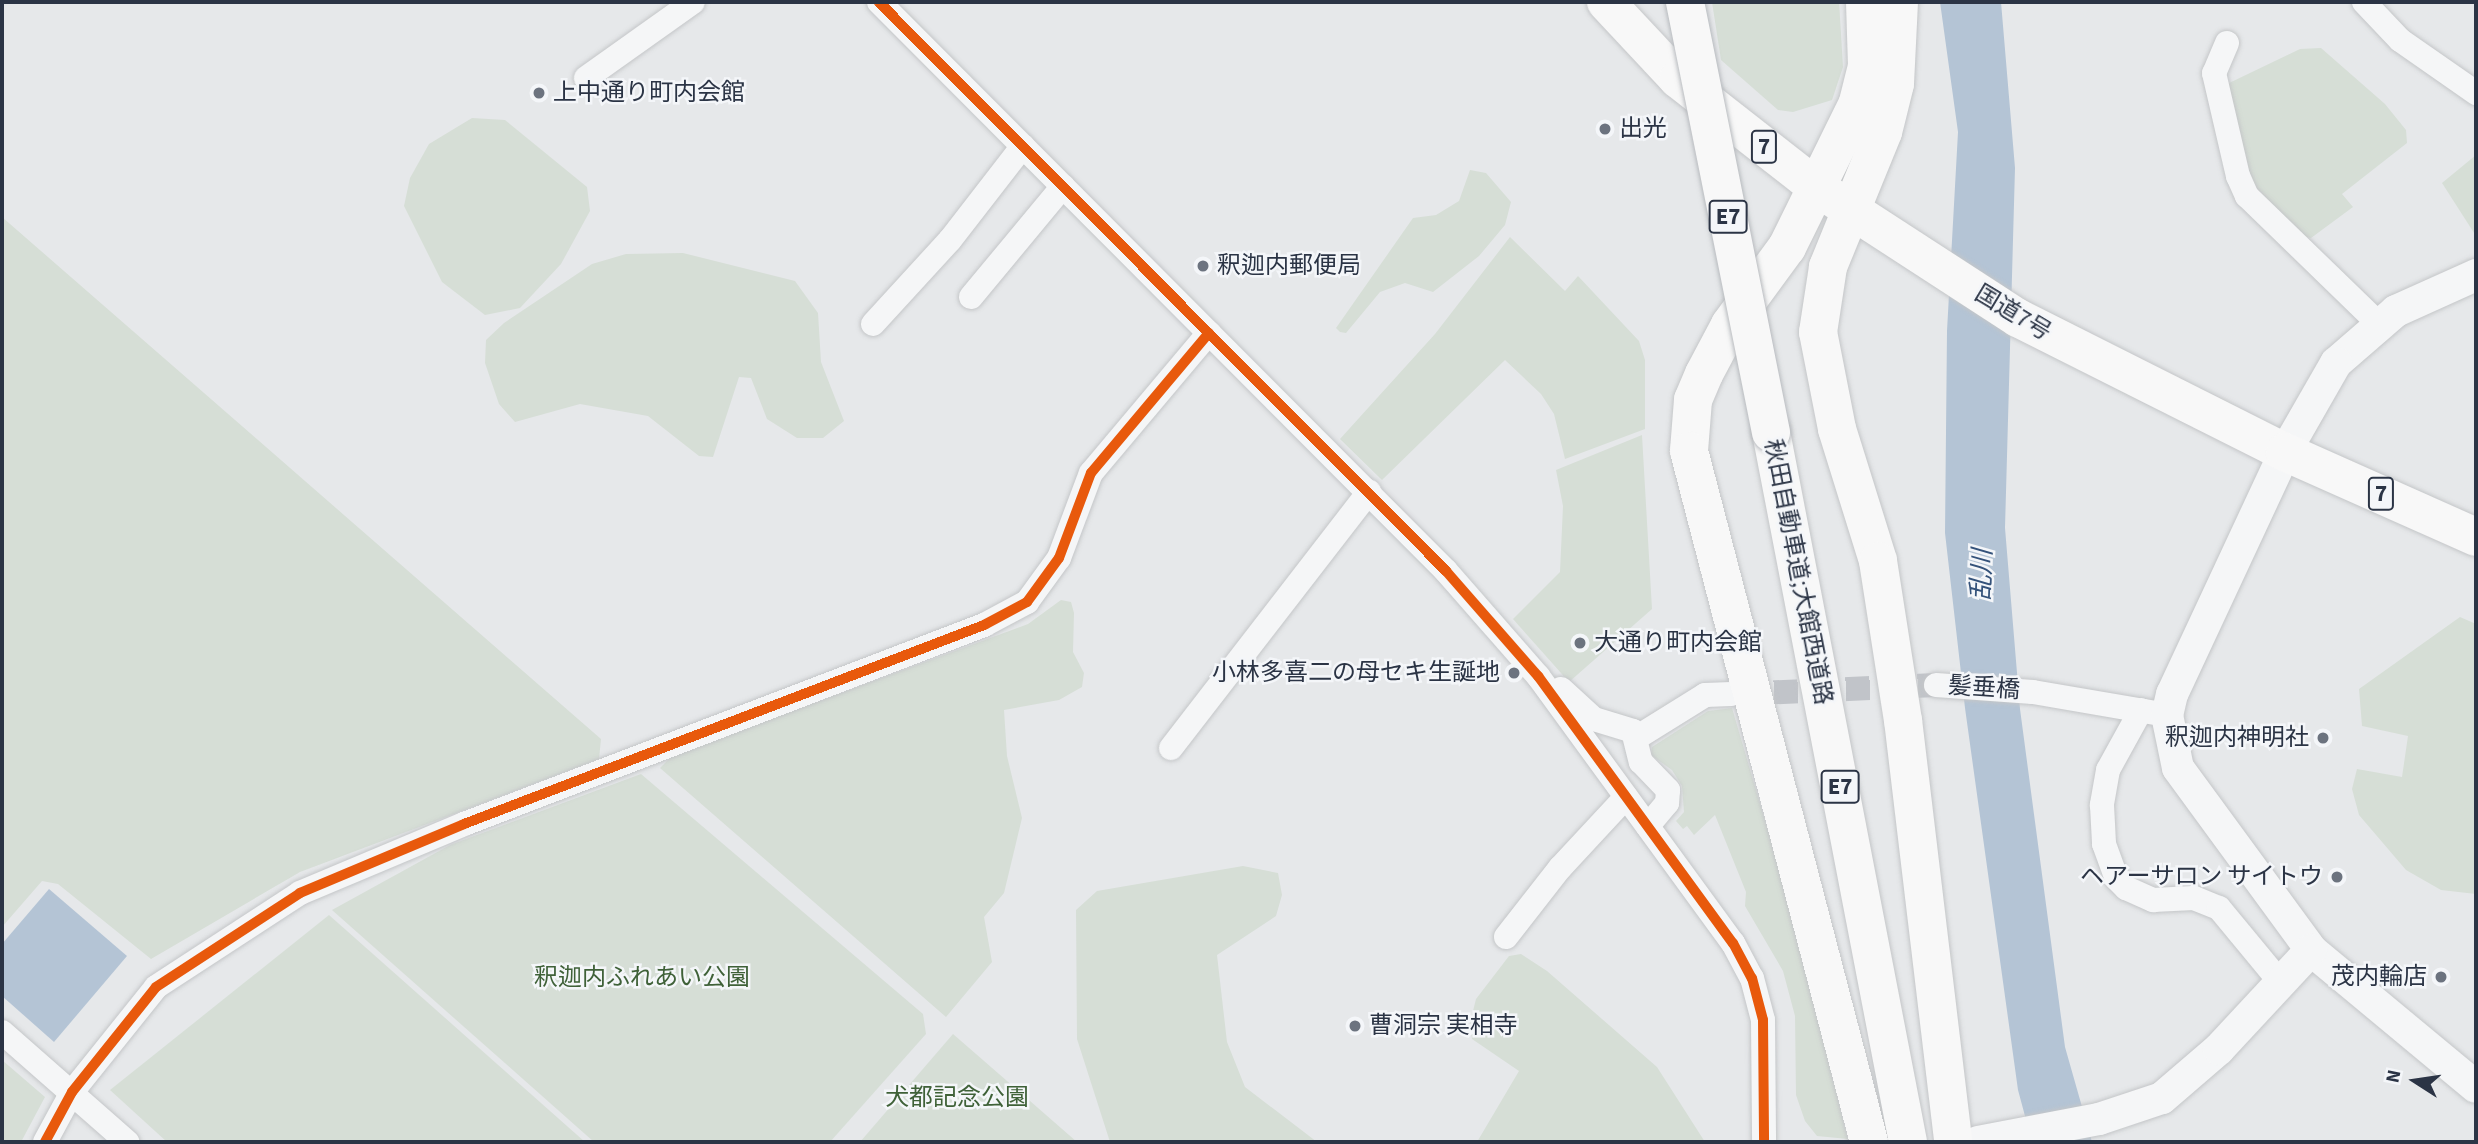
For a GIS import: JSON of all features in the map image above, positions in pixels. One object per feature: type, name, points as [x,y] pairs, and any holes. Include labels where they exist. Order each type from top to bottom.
[{"type":"highway","name":"国道7号","points":[[1606,2],[1678,79],[1819,189],[2018,318],[2285,452],[2476,537]]},
{"type":"highway","name":"秋田自動車道;大館西道路","points":[[1685,2],[1908,1142]]},
{"type":"highway","points":[[1865,2],[1867,66],[1858,103],[1819,189],[1787,247],[1730,325],[1704,373],[1693,400],[1689,451],[1869,1142]]},
{"type":"highway","points":[[1899,2],[1895,84],[1883,132],[1828,267],[1818,332],[1837,429],[1878,561],[1903,720],[1953,1142]]},
{"type":"street","points":[[586,78],[693,2]]},
{"type":"street","points":[[879,2],[1368,492],[1522,657],[1594,719],[1633,731],[1641,762],[1668,790],[1667,803],[1648,826]]},
{"type":"street","points":[[2364,2],[2400,40],[2476,93]]},
{"type":"street","points":[[2227,43],[2214,73],[2238,176],[2247,196],[2379,324]]},
{"type":"street","points":[[873,324],[950,240],[1023,146]]},
{"type":"street","points":[[971,298],[1063,186]]},
{"type":"street","points":[[2281,983],[2219,908],[2194,898],[2153,900],[2126,888],[2117,878],[2104,844],[2102,805],[2108,770],[2172,694],[2285,452],[2336,363],[2396,311],[2476,275]]},
{"type":"street","points":[[45,1142],[72,1092],[156,987],[300,893],[464,824],[984,625],[1027,602],[1059,558],[1091,473],[1209,333]]},
{"type":"street","points":[[1171,748],[1368,492]]},
{"type":"street","points":[[1522,657],[1733,943],[1752,978],[1763,1020],[1764,1142]]},
{"type":"street","name":"髪垂橋","points":[[1936,685],[2033,692],[2154,713]]},
{"type":"street","points":[[1636,738],[1705,695],[1731,694]]},
{"type":"street","points":[[2154,713],[2178,768],[2311,950],[2473,1076]]},
{"type":"street","points":[[1506,937],[1560,868],[1626,797]]},
{"type":"street","points":[[1978,1142],[2099,1119],[2162,1098],[2219,1049],[2311,950]]},
{"type":"street","points":[[2,1032],[127,1142]]},
{"type":"green space","points":[[1712,2],[1839,2],[1843,67],[1832,100],[1793,112],[1778,110],[1721,60]]},
{"type":"green space","points":[[2321,48],[2385,104],[2406,130],[2407,143],[2342,194],[2353,207],[2311,238],[2302,236],[2248,184],[2225,85],[2300,49]]},
{"type":"green space","points":[[472,118],[505,120],[587,187],[590,211],[561,264],[520,308],[485,315],[442,282],[404,206],[410,178],[429,144]]},
{"type":"green space","points":[[2476,155],[2476,236],[2442,183]]},
{"type":"green space","points":[[1470,170],[1486,173],[1511,202],[1505,225],[1479,256],[1433,292],[1405,283],[1380,292],[1346,333],[1340,332],[1336,328],[1413,218],[1436,215],[1459,201]]},
{"type":"green space","points":[[2,217],[601,739],[599,759],[300,872],[151,959],[58,884],[42,881],[2,927]]},
{"type":"green space","points":[[1510,237],[1565,291],[1578,276],[1639,341],[1645,360],[1645,429],[1565,459],[1554,414],[1541,394],[1505,360],[1382,480],[1340,439],[1435,334]]},
{"type":"green space","points":[[683,253],[795,281],[818,313],[821,362],[844,421],[823,438],[797,438],[767,419],[751,378],[739,377],[713,457],[699,456],[648,416],[580,404],[515,422],[499,404],[485,363],[486,340],[504,323],[592,264],[626,254]]},
{"type":"green space","points":[[1642,435],[1652,609],[1569,682],[1513,619],[1560,572],[1563,506],[1556,470]]},
{"type":"green space","points":[[1061,600],[1071,602],[1074,613],[1073,652],[1084,673],[1082,687],[1059,700],[1004,710],[1007,756],[1022,818],[1004,893],[984,917],[992,962],[946,1017],[660,768],[673,755],[1028,624]]},
{"type":"green space","points":[[2460,617],[2476,624],[2476,894],[2441,890],[2406,870],[2359,815],[2352,789],[2357,769],[2402,777],[2408,736],[2362,726],[2359,689]]},
{"type":"green space","points":[[1732,708],[1783,882],[1848,1139],[1817,1136],[1805,1121],[1796,1095],[1795,1016],[1783,971],[1745,906],[1746,892],[1715,815],[1694,835],[1687,826],[1683,829],[1676,821],[1684,812],[1682,786],[1672,770],[1651,755],[1652,747],[1708,711]]},
{"type":"green space","name":"釈迦内ふれあい公園","points":[[641,774],[923,1014],[926,1034],[830,1142],[594,1142],[332,910],[450,845]]},
{"type":"green space","points":[[1243,866],[1278,873],[1282,895],[1276,916],[1217,955],[1227,1042],[1245,1087],[1317,1142],[1110,1142],[1077,1039],[1076,910],[1097,891]]},
{"type":"green space","points":[[329,915],[585,1142],[167,1142],[110,1090]]},
{"type":"green space","points":[[1521,954],[1547,971],[1657,1067],[1705,1142],[1477,1142],[1519,1071],[1472,1039],[1470,1023],[1476,999],[1509,956]]},
{"type":"green space","name":"犬都記念公園","points":[[953,1034],[1077,1142],[860,1142]]},
{"type":"green space","points":[[2,1060],[45,1097],[21,1142],[2,1142]]},
{"type":"water","name":"乱川","points":[[1940,2],[2001,2],[2015,168],[2005,528],[2020,709],[2065,1047],[2092,1142],[2032,1142],[2018,1090],[1965,708],[1945,533],[1947,331],[1958,132]]},
{"type":"water","points":[[49,889],[127,956],[54,1042],[2,996],[2,944]]},
{"type":"tunnel","points":[[1738,694],[1936,685]]},
{"type":"cycle path","points":[[879,2],[1446,571],[1538,676],[1733,943],[1752,978],[1763,1020],[1764,1142]]},
{"type":"cycle path","points":[[45,1142],[72,1092],[156,987],[300,893],[464,824],[984,625],[1027,602],[1059,558],[1091,473],[1209,333]]},
{"type":"place","name":"上中通り町内会館","points":[[539,93]]},
{"type":"place","name":"出光","points":[[1605,129]]},
{"type":"place","name":"釈迦内郵便局","points":[[1203,266]]},
{"type":"place","name":"大通り町内会館","points":[[1580,643]]},
{"type":"place","name":"小林多喜二の母セキ生誕地","points":[[1514,673]]},
{"type":"place","name":"釈迦内神明社","points":[[2323,738]]},
{"type":"place","name":"ヘアーサロン サイトウ","points":[[2337,877]]},
{"type":"place","name":"茂内輪店","points":[[2441,977]]},
{"type":"place","name":"曹洞宗 実相寺","points":[[1355,1026]]}]
